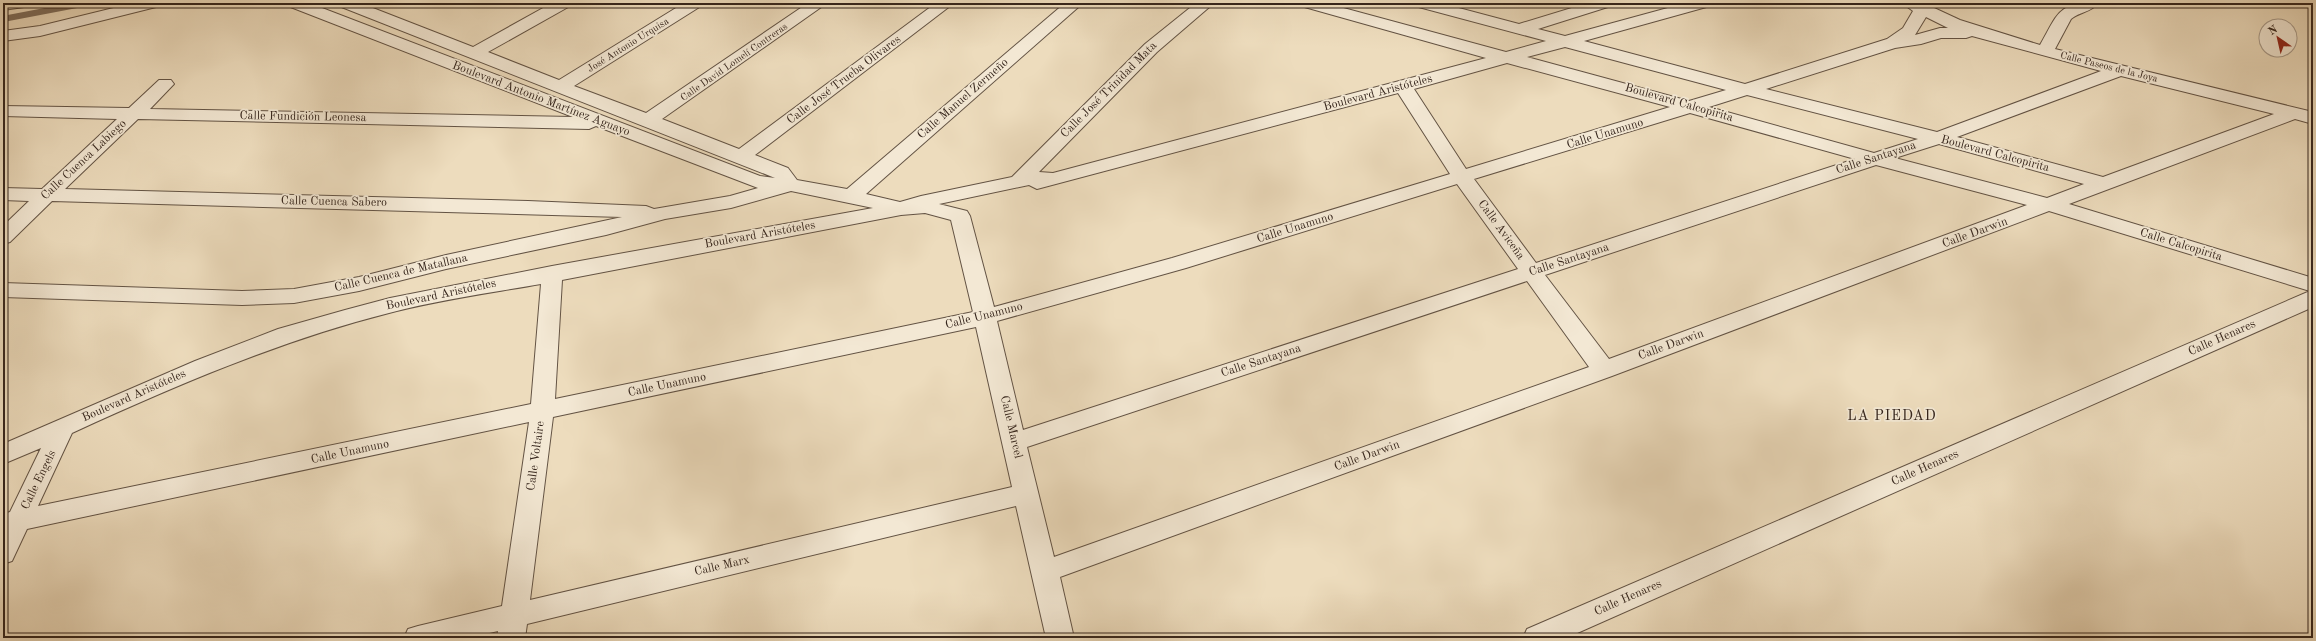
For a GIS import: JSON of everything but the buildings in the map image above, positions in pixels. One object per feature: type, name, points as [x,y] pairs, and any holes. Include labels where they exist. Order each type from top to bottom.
[{"type":"street","points":[[3,4],[25,3]]},
{"type":"street","points":[[3,36],[40,31],[154,3]]},
{"type":"street","name":"Boulevard Antonio Martínez Aguayo","points":[[294,3],[757,182],[791,185],[851,196],[901,209]]},
{"type":"street","name":"Boulevard Antonio Martínez Aguayo","points":[[345,3],[742,156],[781,172],[791,185]]},
{"type":"street","points":[[474,53],[564,3]]},
{"type":"street","name":"José Antonio Urquisa","points":[[561,86],[695,3]]},
{"type":"street","name":"Calle David Lomelí Contreras","points":[[649,120],[819,3]]},
{"type":"street","name":"Calle José Trueba Olivares","points":[[742,156],[946,3]]},
{"type":"street","name":"Calle Manuel Zermeño","points":[[851,196],[1076,3]]},
{"type":"street","name":"Calle José Trinidad Mata","points":[[1018,182],[1151,48],[1206,3]]},
{"type":"street","name":"Boulevard Calcopirita","points":[[1307,3],[1422,36],[1570,73],[1875,159],[2050,205]]},
{"type":"street","name":"Boulevard Calcopirita","points":[[1421,3],[1446,6],[1520,29],[1566,40],[1748,90],[1938,138],[2105,184]]},
{"type":"street","points":[[1520,29],[1572,8],[1605,3]]},
{"type":"street","name":"Boulevard Aristóteles","points":[[3,455],[151,387],[272,340],[318,324],[390,305],[552,273],[901,209],[925,207],[960,216],[967,205],[977,199],[1021,188],[1050,178],[1126,160],[1403,86],[1704,3]]},
{"type":"street","points":[[2045,52],[2064,17],[2069,12],[2090,3]]},
{"type":"street","name":"Calle Paseos de la Joya","points":[[1919,5],[1954,24],[2045,52],[2313,118]]},
{"type":"street","name":"Calle Unamuno","points":[[11,523],[986,317],[1179,263],[1694,107],[1893,43],[1909,31],[1919,5]]},
{"type":"street","points":[[1422,36],[1446,6]]},
{"type":"street","points":[[1893,43],[1921,39],[1940,33],[1977,32]]},
{"type":"street","name":"Calle Santayana","points":[[1014,442],[1938,138],[2120,70]]},
{"type":"street","name":"Calle Cuenca Labiego","points":[[3,237],[165,84]]},
{"type":"street","name":"Calle Aviceña","points":[[1403,86],[1462,177],[1604,370]]},
{"type":"street","name":"Calle Fundición Leonesa","points":[[3,111],[604,124]]},
{"type":"street","name":"Calle Darwin","points":[[1046,571],[1604,370],[2294,113]]},
{"type":"street","name":"Boulevard Aristóteles","points":[[901,209],[921,202],[1018,182],[1050,178]]},
{"type":"street","name":"Calle Cuenca de Matallana","points":[[3,290],[242,298],[294,296],[359,284],[446,262],[606,228],[665,213],[731,202],[791,185]]},
{"type":"street","name":"Calle Cuenca Sabero","points":[[3,194],[601,209],[665,213]]},
{"type":"street","name":"Calle Calcopirita","points":[[2050,205],[2313,285]]},
{"type":"street","name":"Calle Marcel","points":[[960,216],[986,317],[1026,494],[1046,571],[1060,638]]},
{"type":"street","name":"Calle Voltaire","points":[[512,627],[542,411],[552,273]]},
{"type":"street","name":"Calle Henares","points":[[1537,638],[2313,298]]},
{"type":"street","name":"Calle Engels","points":[[3,553],[11,523],[64,427]]},
{"type":"street","name":"Calle Marx","points":[[418,638],[512,627],[1026,494]]},
{"type":"waterway","points":[[3,19],[87,3]]},
{"type":"district","name":"LA PIEDAD","points":[[1892,416]]}]
